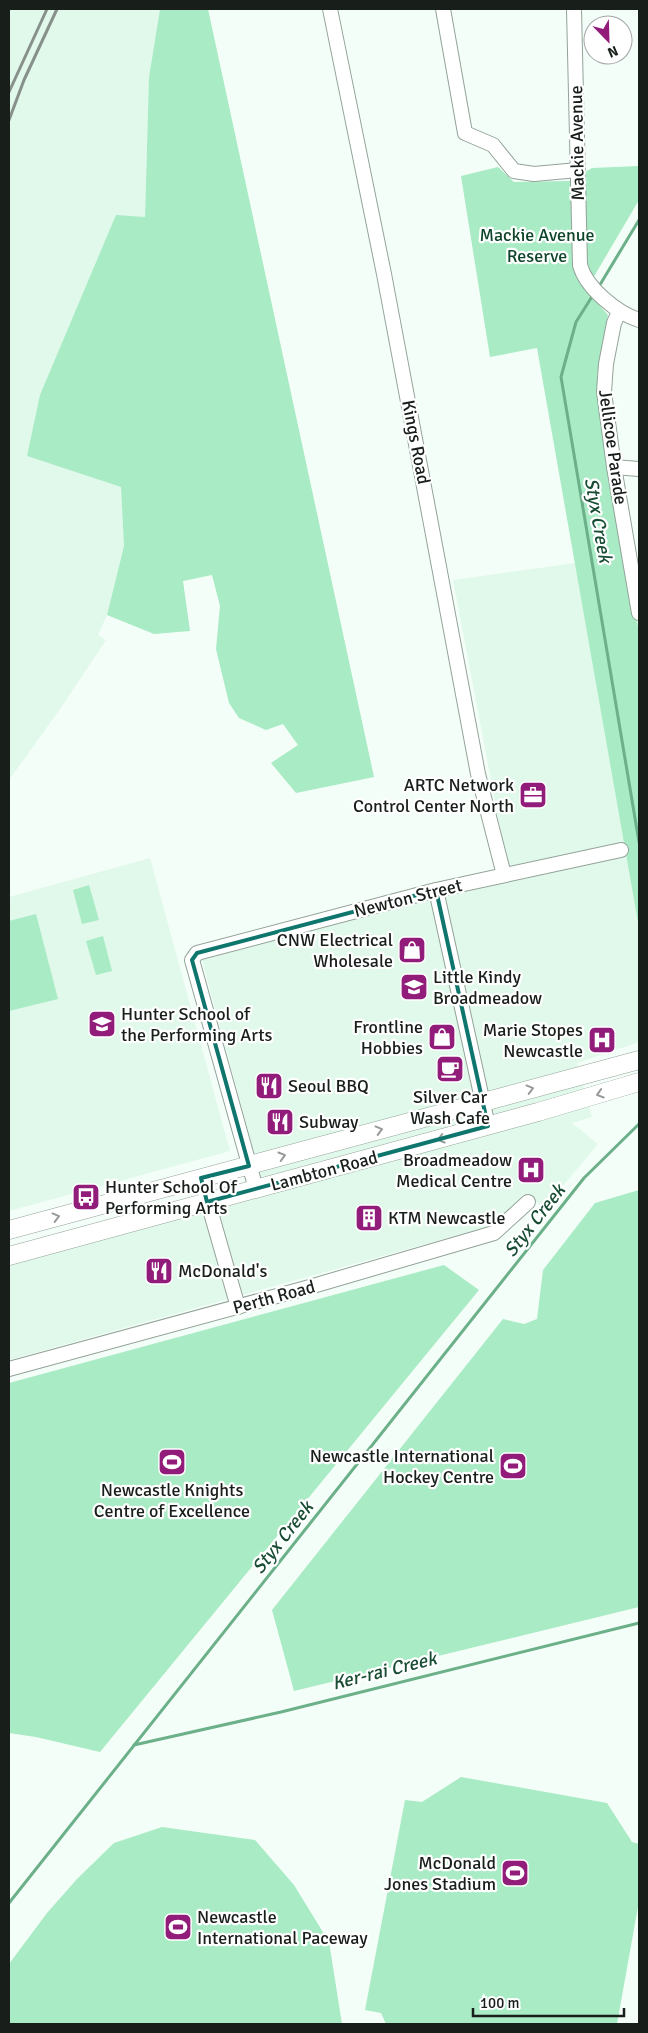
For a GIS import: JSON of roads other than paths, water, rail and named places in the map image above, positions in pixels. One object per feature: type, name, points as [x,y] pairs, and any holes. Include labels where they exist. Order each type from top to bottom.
[{"type":"main road","name":"Lambton Road","points":[[9,1230],[639,1060]]},
{"type":"main road","name":"Lambton Road","points":[[9,1256],[635,1085]]},
{"type":"street","name":"Kings Road","points":[[330,9],[384,274],[478,774],[504,875]]},
{"type":"street","points":[[443,9],[465,134],[493,144],[514,171],[534,174],[578,170]]},
{"type":"street","name":"Mackie Avenue","points":[[574,9],[581,270],[586,279],[619,312]]},
{"type":"street","points":[[619,312],[639,320]]},
{"type":"street","name":"Jellicoe Parade","points":[[619,312],[614,324],[604,379],[604,392],[614,467],[639,613]]},
{"type":"street","points":[[614,467],[639,469]]},
{"type":"street","name":"Newton Street","points":[[249,1166],[192,960],[197,953],[436,890],[621,850]]},
{"type":"street","points":[[436,890],[488,1126]]},
{"type":"street","points":[[249,1166],[256,1189]]},
{"type":"street","points":[[201,1178],[238,1307]]},
{"type":"street","name":"Perth Road","points":[[9,1369],[238,1307],[494,1233],[528,1202]]},
{"type":"waterway","name":"Styx Creek","points":[[598,288],[639,220]]},
{"type":"waterway","name":"Styx Creek","points":[[593,295],[576,322],[561,377],[639,842]]},
{"type":"waterway","name":"Styx Creek","points":[[9,1903],[584,1178],[639,1124]]},
{"type":"waterway","name":"Ker-rai Creek","points":[[134,1745],[281,1712],[639,1623]]},
{"type":"railway","points":[[9,92],[47,9]]},
{"type":"railway","points":[[9,120],[24,80],[57,9]]},
{"type":"place","name":"ARTC Network Control Center North","points":[[533,795]]},
{"type":"place","name":"CNW Electrical Wholesale","points":[[412,950]]},
{"type":"place","name":"Little Kindy Broadmeadow","points":[[414,987]]},
{"type":"place","name":"Hunter School of the Performing Arts","points":[[102,1024]]},
{"type":"place","name":"Frontline Hobbies","points":[[442,1037]]},
{"type":"place","name":"Marie Stopes Newcastle","points":[[602,1040]]},
{"type":"place","name":"Silver Car Wash Cafe","points":[[450,1069]]},
{"type":"place","name":"Seoul BBQ","points":[[269,1086]]},
{"type":"place","name":"Subway","points":[[280,1122]]},
{"type":"place","name":"Broadmeadow Medical Centre","points":[[531,1170]]},
{"type":"place","name":"Hunter School Of Performing Arts","points":[[86,1197]]},
{"type":"place","name":"KTM Newcastle","points":[[369,1218]]},
{"type":"place","name":"McDonald's","points":[[159,1271]]},
{"type":"place","name":"Newcastle Knights Centre of Excellence","points":[[172,1462]]},
{"type":"place","name":"Newcastle International Hockey Centre","points":[[513,1466]]},
{"type":"place","name":"McDonald Jones Stadium","points":[[515,1873]]},
{"type":"place","name":"Newcastle International Paceway","points":[[178,1927]]},
{"type":"park label","name":"Mackie Avenue Reserve","points":[[537,245]]}]
